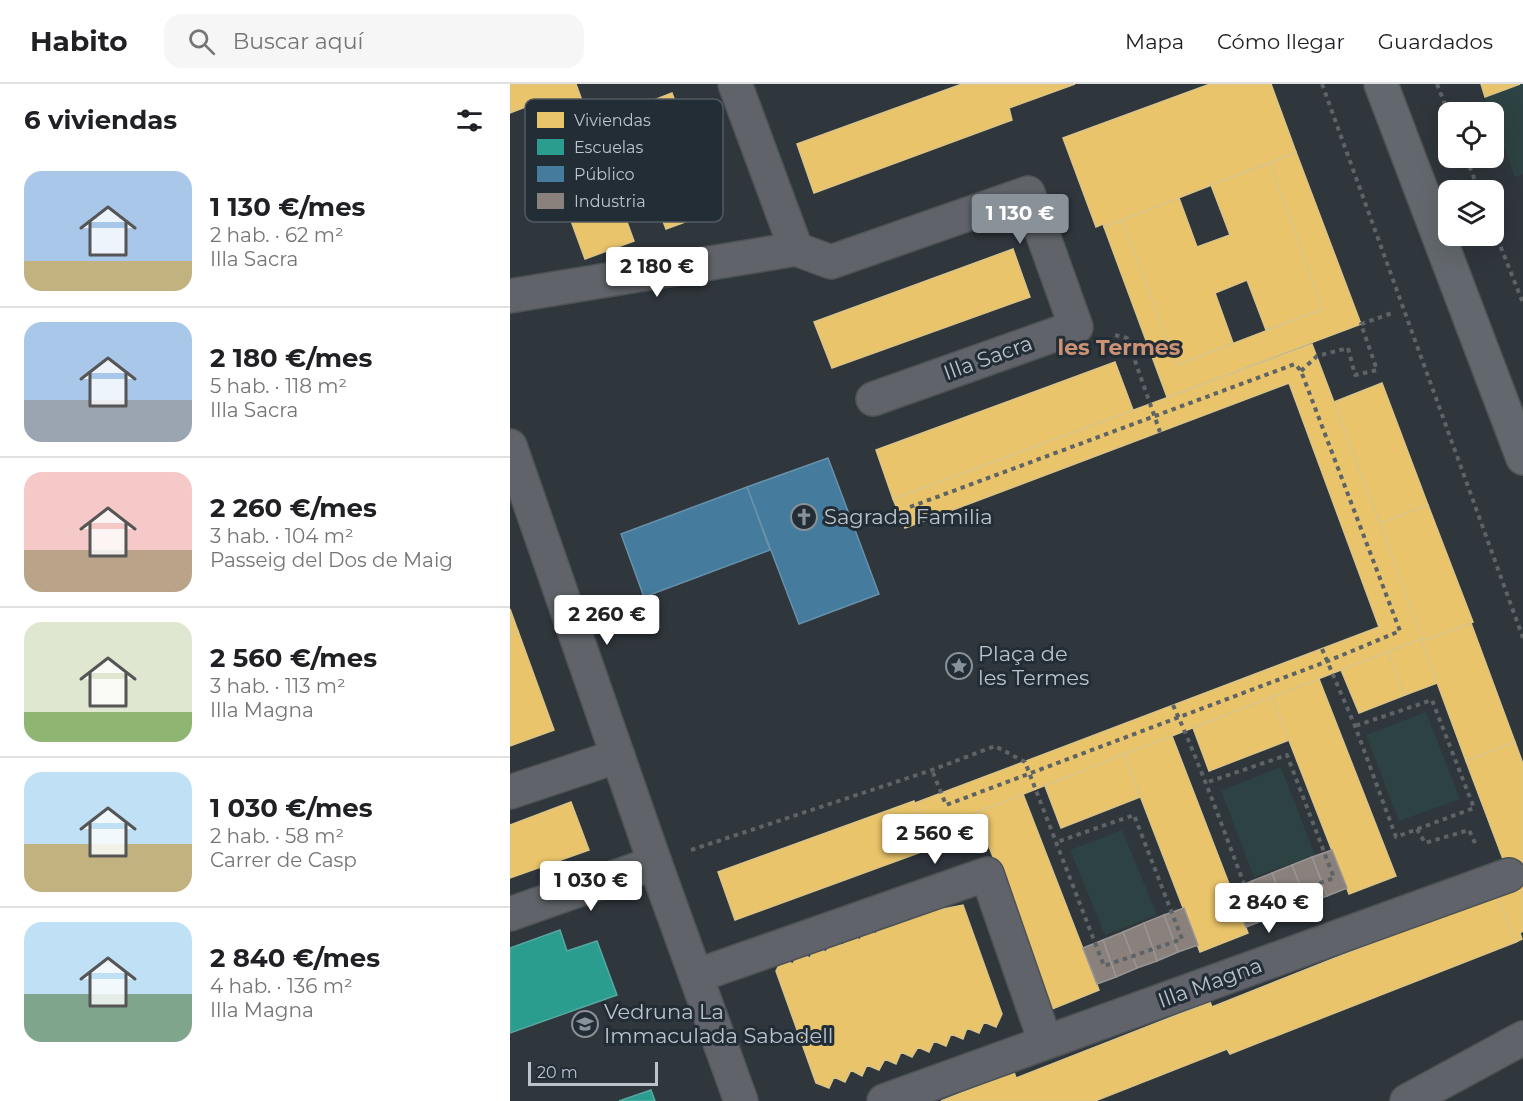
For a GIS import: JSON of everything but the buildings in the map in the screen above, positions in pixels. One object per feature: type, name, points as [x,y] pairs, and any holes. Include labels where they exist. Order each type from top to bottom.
[{"type":"street","points":[[735,84],[796,249]]},
{"type":"street","points":[[1381,84],[1523,458]]},
{"type":"street","points":[[510,296],[796,249],[831,262],[1028,193],[1076,327]]},
{"type":"street","name":"Illa Sacra","points":[[873,399],[1076,327]]},
{"type":"street","points":[[510,446],[655,863],[741,1101]]},
{"type":"street","points":[[510,792],[618,756]]},
{"type":"street","points":[[510,914],[655,863]]},
{"type":"street","points":[[696,976],[987,874],[1045,1041]]},
{"type":"street","name":"Illa Magna","points":[[884,1101],[1509,875]]},
{"type":"street","points":[[1407,1101],[1523,1038]]},
{"type":"path","points":[[1322,84],[1523,638]]},
{"type":"path","points":[[1437,84],[1444,102]]},
{"type":"path","points":[[1500,246],[1523,303]]},
{"type":"path","points":[[1301,371],[1317,356],[1348,348],[1355,375],[1377,370],[1361,324],[1392,314]]},
{"type":"path","points":[[1076,327],[1127,338],[1160,432]]},
{"type":"path","points":[[910,507],[1295,364],[1301,371],[1400,631],[1328,661],[946,805],[932,770]]},
{"type":"path","points":[[1322,649],[1355,726],[1396,837],[1474,808],[1432,700],[1355,726]]},
{"type":"path","points":[[1173,705],[1253,907],[1334,878],[1287,755],[1204,783]]},
{"type":"path","points":[[707,845],[932,770],[995,746],[1025,762],[1104,966],[1182,939],[1134,815],[1057,842]]},
{"type":"path","points":[[1418,829],[1425,843],[1469,830],[1475,843]]},
{"type":"green space","points":[[1523,84],[1523,174],[1515,177],[1504,147],[1504,102],[1487,102],[1485,97]]},
{"type":"green space","points":[[1426,712],[1460,799],[1399,821],[1366,735]]},
{"type":"green space","points":[[1281,767],[1315,855],[1254,877],[1221,791]]},
{"type":"green space","points":[[1122,830],[1157,915],[1105,935],[1070,850]]},
{"type":"place","name":"Sagrada Familia","points":[[804,517]]},
{"type":"place","name":"Plaça de les Termes","points":[[959,666]]},
{"type":"place","name":"Vedruna La Immaculada Sabadell","points":[[585,1024]]},
{"type":"district","name":"les Termes","points":[[1119,347]]}]
